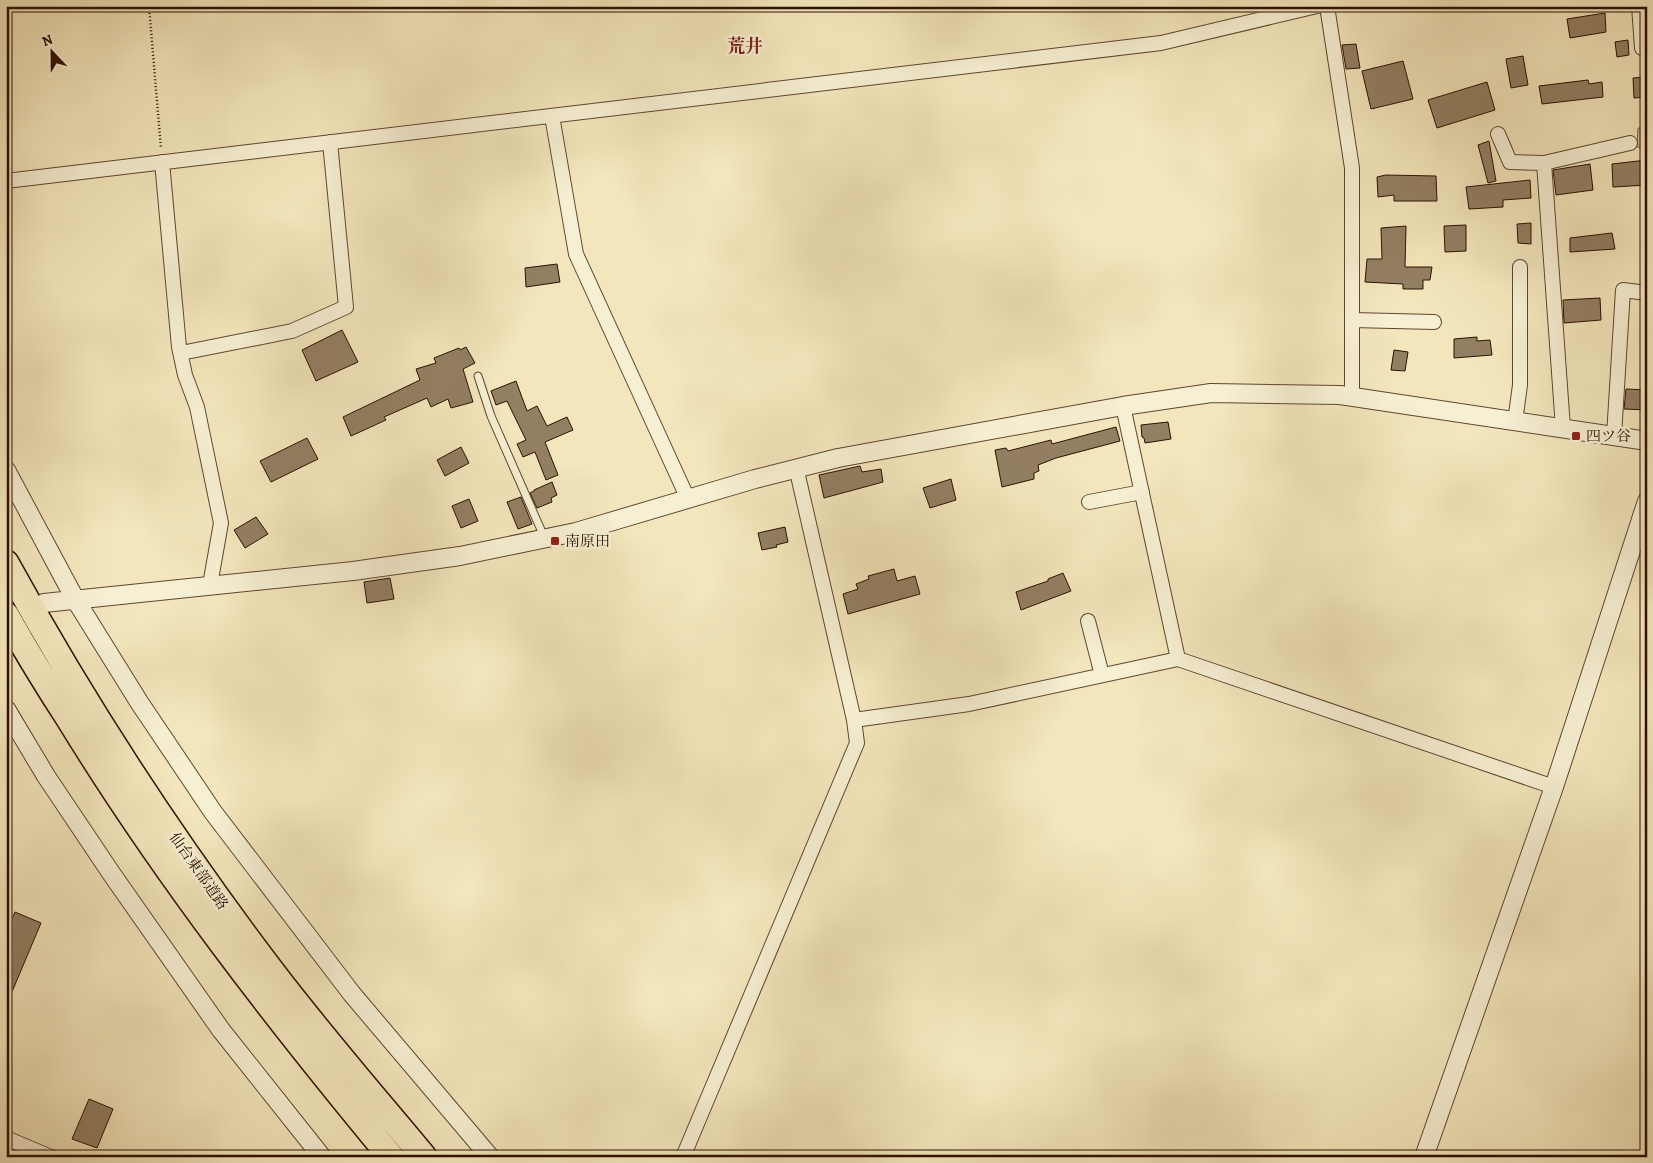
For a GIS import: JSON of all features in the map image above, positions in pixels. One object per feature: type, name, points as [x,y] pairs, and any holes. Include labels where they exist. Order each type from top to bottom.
[{"type":"highway","name":"仙台東部道路","points":[[6,563],[35,616],[78,687],[182,848],[264,962],[424,1157]]},
{"type":"highway","name":"仙台東部道路","points":[[6,615],[102,772],[161,860],[245,975],[391,1157]]},
{"type":"street","points":[[6,181],[1161,43],[1317,6]]},
{"type":"street","points":[[1327,6],[1352,168],[1352,397]]},
{"type":"street","points":[[1639,6],[1642,48]]},
{"type":"street","points":[[552,116],[576,254],[688,499]]},
{"type":"street","points":[[1498,134],[1510,162],[1544,162],[1630,143]]},
{"type":"street","points":[[181,353],[292,331],[346,307],[330,142]]},
{"type":"street","points":[[162,162],[181,353],[185,375],[197,407],[221,522],[210,585]]},
{"type":"street","points":[[1544,162],[1564,428]]},
{"type":"street","points":[[1515,422],[1520,385],[1520,268]]},
{"type":"street","points":[[1614,436],[1623,290],[1647,293]]},
{"type":"street","points":[[1352,320],[1434,322]]},
{"type":"street","points":[[44,602],[405,565],[460,556],[576,532],[796,467],[905,445],[1123,406],[1211,394],[1340,395],[1647,440]]},
{"type":"street","points":[[1123,406],[1178,659]]},
{"type":"street","points":[[683,1157],[857,743],[854,720],[796,467]]},
{"type":"street","points":[[6,470],[75,598],[139,702],[213,812],[352,994],[490,1157]]},
{"type":"street","points":[[1090,502],[1142,492]]},
{"type":"street","points":[[1424,1157],[1554,787],[1647,501]]},
{"type":"street","points":[[1088,621],[1102,675]]},
{"type":"street","points":[[854,720],[969,704],[1178,659],[1554,787]]},
{"type":"street","points":[[6,708],[46,776],[111,874],[215,1022],[322,1157]]},
{"type":"street","points":[[6,1138],[51,1157]]},
{"type":"lane","points":[[478,376],[491,416],[545,539]]},
{"type":"path","points":[[149,6],[162,162]]},
{"type":"shaded area","points":[[1638,128],[1647,128],[1647,148],[1637,147]]},
{"type":"building","points":[[1605,13],[1606,32],[1570,38],[1567,19]]},
{"type":"building","points":[[1628,40],[1629,55],[1617,57],[1615,42]]},
{"type":"building","points":[[1356,44],[1360,68],[1346,69],[1342,45]]},
{"type":"building","points":[[1523,56],[1528,85],[1511,88],[1506,59]]},
{"type":"building","points":[[1403,61],[1413,99],[1371,109],[1362,71]]},
{"type":"building","points":[[1647,77],[1647,97],[1634,98],[1633,78]]},
{"type":"building","points":[[1588,80],[1589,84],[1602,82],[1603,97],[1542,104],[1539,86]]},
{"type":"building","points":[[1487,82],[1495,110],[1437,128],[1428,100]]},
{"type":"building","points":[[1489,141],[1496,181],[1488,183],[1478,145]]},
{"type":"building","points":[[1647,160],[1647,185],[1613,187],[1612,164]]},
{"type":"building","points":[[1590,164],[1593,190],[1556,195],[1553,170]]},
{"type":"building","points":[[1386,175],[1436,176],[1437,201],[1394,201],[1394,195],[1378,197],[1377,177]]},
{"type":"building","points":[[1530,180],[1531,198],[1503,200],[1503,207],[1469,209],[1466,187]]},
{"type":"building","points":[[1531,223],[1531,244],[1518,243],[1517,224]]},
{"type":"building","points":[[1466,225],[1466,251],[1445,252],[1444,226]]},
{"type":"building","points":[[1406,226],[1405,267],[1432,267],[1430,280],[1423,280],[1423,289],[1403,289],[1403,284],[1365,282],[1367,259],[1382,259],[1381,228]]},
{"type":"building","points":[[1612,233],[1615,249],[1570,252],[1570,238]]},
{"type":"building","points":[[557,264],[560,282],[526,287],[525,268]]},
{"type":"building","points":[[1600,298],[1601,320],[1564,323],[1563,300]]},
{"type":"building","points":[[342,330],[358,362],[316,381],[302,350]]},
{"type":"building","points":[[1477,337],[1477,341],[1490,340],[1492,355],[1454,358],[1454,339]]},
{"type":"building","points":[[466,347],[475,363],[463,369],[473,402],[451,408],[448,399],[431,407],[427,398],[384,417],[386,420],[351,436],[343,417],[420,380],[416,369],[436,363],[434,358]]},
{"type":"building","points":[[1394,350],[1408,352],[1405,371],[1391,370]]},
{"type":"building","points":[[516,381],[527,411],[537,406],[547,426],[567,417],[573,430],[545,442],[558,475],[546,480],[535,452],[523,457],[517,444],[526,440],[507,401],[496,405],[491,391]]},
{"type":"building","points":[[1626,389],[1647,390],[1647,410],[1624,409]]},
{"type":"building","points":[[1168,422],[1171,439],[1145,443],[1142,437],[1141,425]]},
{"type":"building","points":[[1116,427],[1120,441],[1056,458],[1038,465],[1039,471],[1034,473],[1034,479],[1002,487],[995,450],[1006,448],[1008,451],[1051,440],[1052,444]]},
{"type":"building","points":[[307,438],[318,459],[271,482],[260,461]]},
{"type":"building","points":[[461,447],[469,463],[445,476],[437,460]]},
{"type":"building","points":[[860,466],[862,472],[881,469],[883,482],[824,498],[819,475]]},
{"type":"building","points":[[951,479],[956,500],[930,508],[923,488]]},
{"type":"building","points":[[552,482],[557,495],[551,498],[552,502],[537,508],[530,493]]},
{"type":"building","points":[[521,497],[532,524],[518,529],[507,502]]},
{"type":"building","points":[[469,499],[478,521],[461,528],[452,506]]},
{"type":"building","points":[[256,517],[268,534],[245,548],[234,530]]},
{"type":"building","points":[[785,527],[788,542],[776,545],[777,547],[762,550],[758,533]]},
{"type":"building","points":[[894,569],[897,581],[915,576],[920,594],[848,614],[843,594],[858,589],[856,584],[869,579],[868,576]]},
{"type":"building","points":[[1063,573],[1071,591],[1021,610],[1016,592],[1048,581],[1048,579]]},
{"type":"building","points":[[390,578],[394,599],[367,603],[364,582]]},
{"type":"building","points":[[15,912],[41,923],[6,1006],[6,925],[9,918],[12,919]]},
{"type":"building","points":[[89,1099],[113,1109],[97,1148],[72,1139]]},
{"type":"place","name":"四ツ谷","points":[[1576,436]]},
{"type":"place","name":"南原田","points":[[555,541]]},
{"type":"district","name":"荒井","points":[[745,46]]}]
